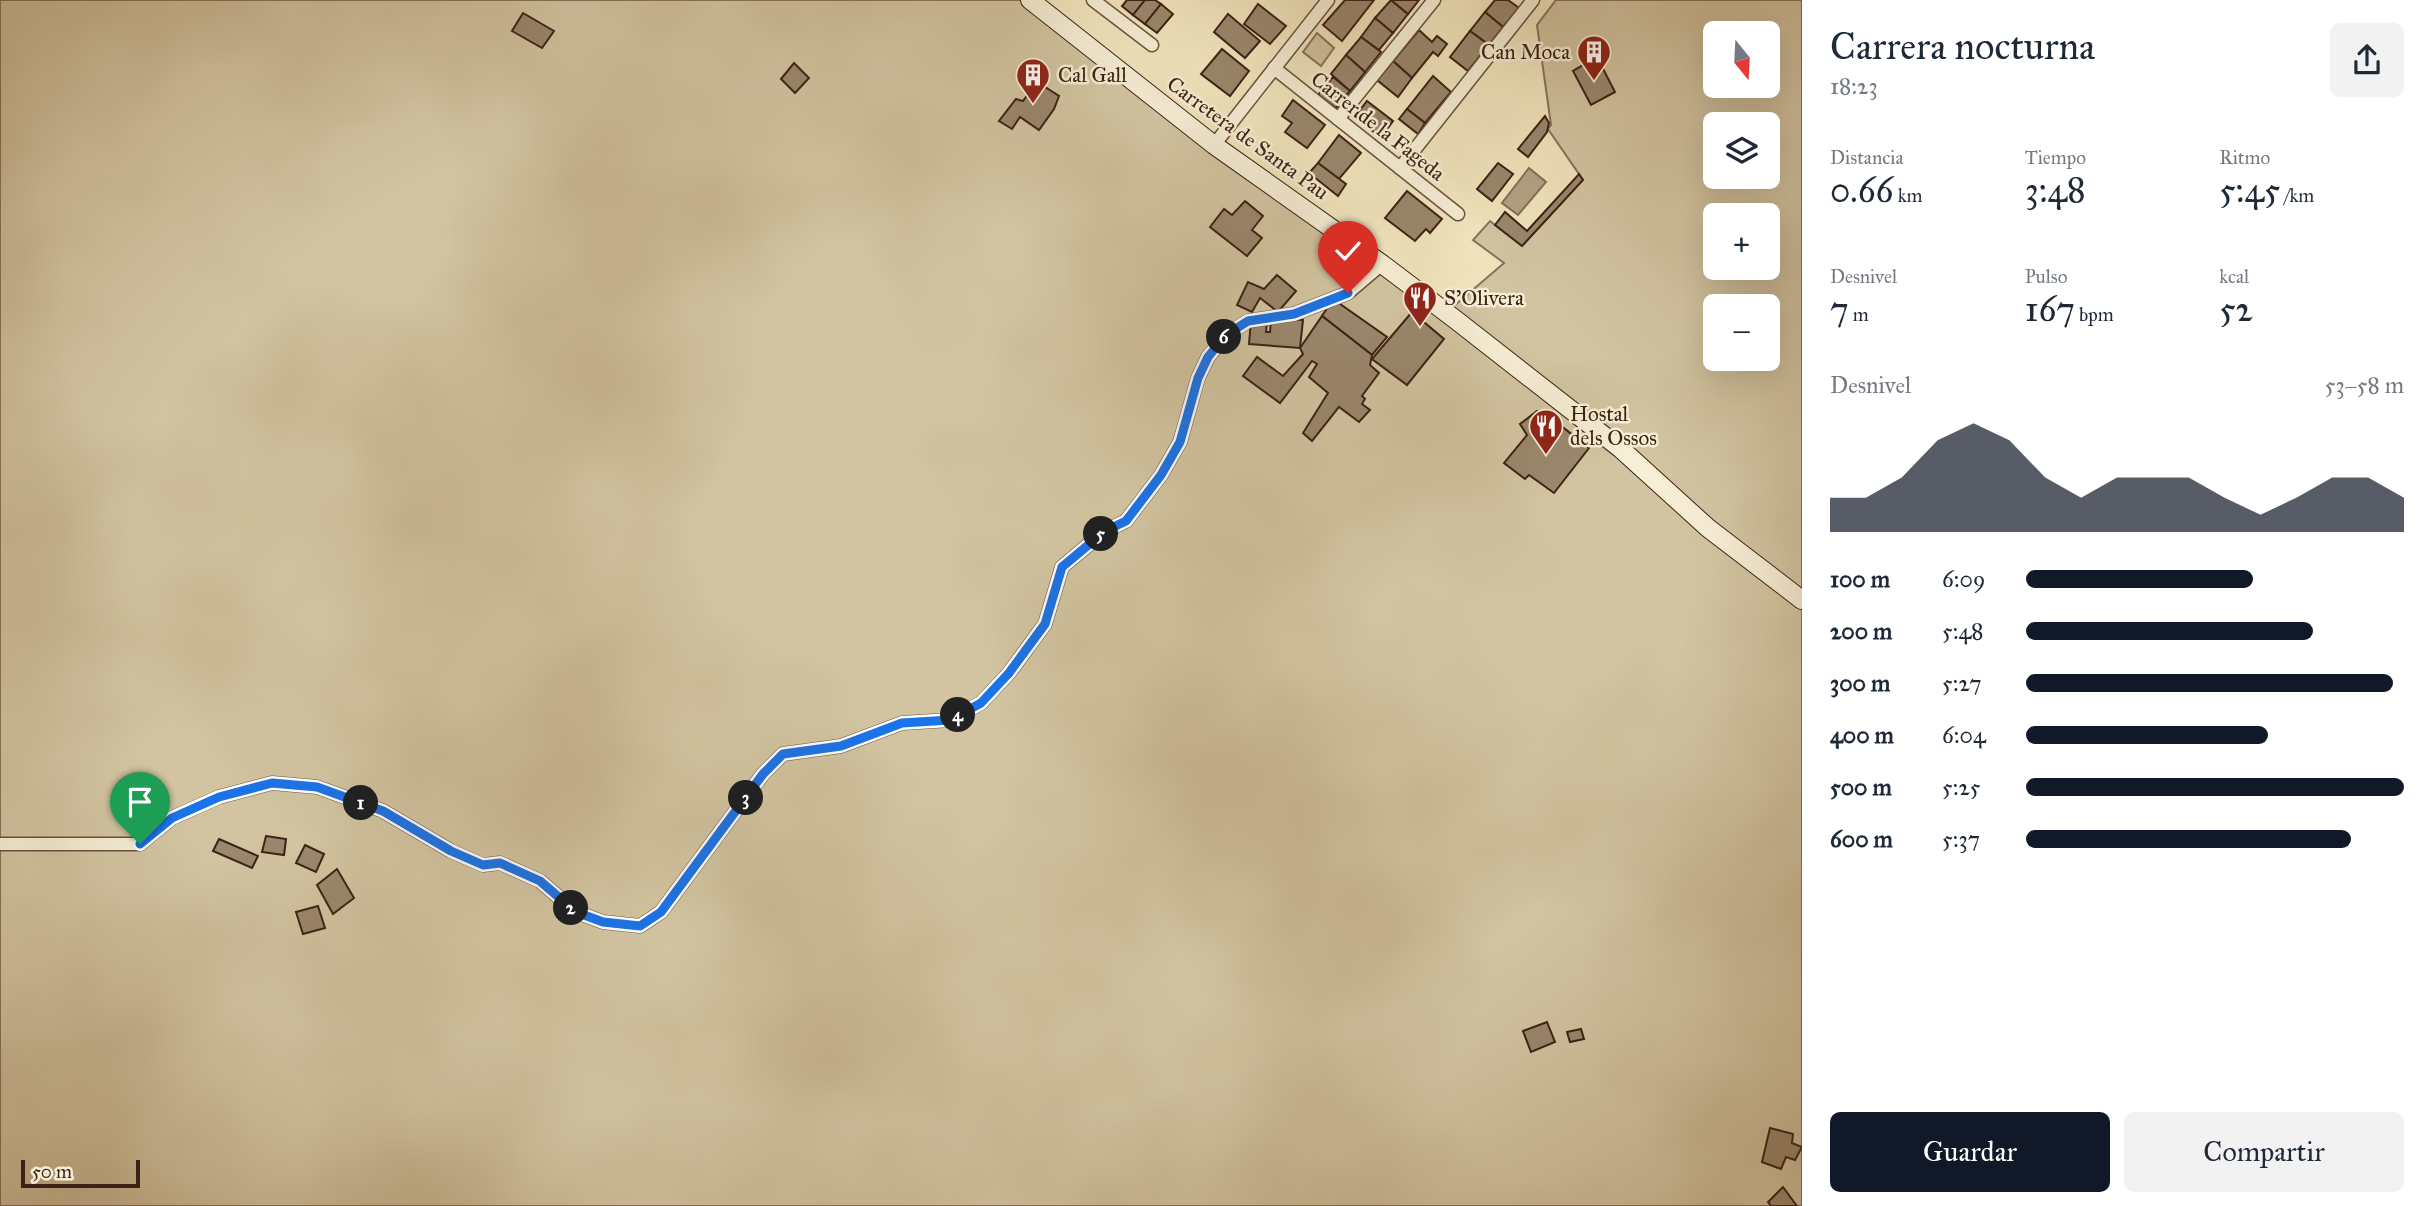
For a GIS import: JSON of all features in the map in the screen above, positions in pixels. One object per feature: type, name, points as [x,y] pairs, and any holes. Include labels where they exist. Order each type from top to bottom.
[{"type":"main road","name":"Carretera de Santa Pau","points":[[1030,0],[1214,145],[1382,264],[1621,449],[1708,528],[1802,600]]},
{"type":"street","points":[[1093,0],[1152,45]]},
{"type":"street","points":[[1214,145],[1328,0]]},
{"type":"street","points":[[1338,119],[1434,0]]},
{"type":"street","points":[[1400,168],[1533,0]]},
{"type":"street","name":"Carrer de la Fageda","points":[[1274,68],[1458,214]]},
{"type":"street","points":[[0,844],[140,844],[172,818],[219,797],[272,783],[317,787],[383,811],[451,851],[483,865],[500,863],[540,881],[576,912],[603,922],[640,926],[661,912],[763,774],[783,754],[841,746],[902,723],[950,720],[981,703],[1009,673],[1045,624],[1062,567],[1105,531],[1126,521],[1161,475],[1180,442],[1198,378],[1208,357],[1226,335],[1248,321],[1294,314],[1348,293],[1382,264]]},
{"type":"shaded area","points":[[0,0],[1029,0],[1440,318],[1504,263],[1473,240],[1490,221],[1522,246],[1583,180],[1548,129],[1551,125],[1537,25],[1556,0],[1802,0],[1802,1206],[0,1206]]},
{"type":"shaded area","points":[[1317,33],[1334,48],[1321,66],[1303,52]]},
{"type":"shaded area","points":[[1529,168],[1546,182],[1518,215],[1502,203]]},
{"type":"building","points":[[1127,0],[1145,0],[1133,15],[1122,6]]},
{"type":"building","points":[[1145,0],[1155,0],[1161,4],[1145,24],[1133,15]]},
{"type":"building","points":[[1345,0],[1374,0],[1342,41],[1323,25]]},
{"type":"building","points":[[1391,0],[1408,14],[1393,33],[1375,18]]},
{"type":"building","points":[[1391,0],[1419,0],[1408,14]]},
{"type":"building","points":[[1495,0],[1508,0],[1519,8],[1503,27],[1485,12]]},
{"type":"building","points":[[1161,4],[1173,14],[1157,33],[1145,24]]},
{"type":"building","points":[[1258,4],[1286,26],[1270,44],[1244,24]]},
{"type":"building","points":[[1485,12],[1503,27],[1489,45],[1470,31]]},
{"type":"building","points":[[523,13],[554,31],[542,48],[512,31]]},
{"type":"building","points":[[1228,14],[1260,41],[1245,58],[1214,32]]},
{"type":"building","points":[[1375,18],[1393,33],[1379,50],[1361,37]]},
{"type":"building","points":[[1419,30],[1432,42],[1437,36],[1447,44],[1438,56],[1433,52],[1412,78],[1393,61]]},
{"type":"building","points":[[1470,31],[1489,45],[1468,71],[1450,57]]},
{"type":"building","points":[[1361,37],[1381,52],[1365,72],[1346,55]]},
{"type":"building","points":[[1222,49],[1249,71],[1230,96],[1201,74]]},
{"type":"building","points":[[1346,55],[1365,72],[1350,91],[1331,74]]},
{"type":"building","name":"Can Moca","points":[[1597,57],[1615,92],[1591,105],[1573,71]]},
{"type":"building","points":[[1393,61],[1412,78],[1398,97],[1377,80]]},
{"type":"building","points":[[794,63],[809,78],[795,93],[781,79]]},
{"type":"building","points":[[1433,76],[1451,92],[1425,123],[1407,109]]},
{"type":"building","points":[[1333,77],[1350,91],[1336,108],[1318,95]]},
{"type":"building","name":"Cal Gall","points":[[1042,85],[1059,96],[1054,109],[1039,130],[1020,117],[1012,129],[999,121],[1016,99],[1023,101],[1028,94],[1034,95]]},
{"type":"building","points":[[1293,100],[1325,125],[1307,148],[1285,132],[1292,123],[1282,116]]},
{"type":"building","points":[[1367,101],[1393,121],[1381,138],[1355,116]]},
{"type":"building","points":[[1407,109],[1425,123],[1418,134],[1399,119]]},
{"type":"building","points":[[1545,116],[1549,123],[1547,132],[1528,157],[1518,149]]},
{"type":"building","points":[[1339,135],[1361,153],[1339,179],[1318,163]]},
{"type":"building","points":[[1318,163],[1346,184],[1338,196],[1309,173]]},
{"type":"building","points":[[1498,163],[1513,174],[1492,201],[1477,189]]},
{"type":"building","points":[[1579,174],[1583,180],[1522,246],[1495,225],[1505,212],[1527,231]]},
{"type":"building","points":[[1407,191],[1442,219],[1430,233],[1426,229],[1415,241],[1385,218]]},
{"type":"building","points":[[1245,201],[1263,216],[1252,230],[1262,238],[1247,256],[1210,227],[1224,209],[1232,215]]},
{"type":"building","points":[[1277,275],[1296,291],[1278,312],[1260,298],[1252,312],[1237,305],[1248,282],[1264,289]]},
{"type":"building","points":[[1333,299],[1387,337],[1372,355],[1322,316]]},
{"type":"building","points":[[1412,312],[1444,339],[1407,385],[1372,359]]},
{"type":"building","points":[[1322,316],[1372,355],[1370,365],[1379,373],[1362,396],[1365,399],[1362,404],[1370,410],[1359,422],[1339,407],[1312,441],[1303,433],[1328,393],[1309,377],[1317,364],[1312,361],[1280,403],[1243,376],[1257,357],[1283,376],[1303,354],[1300,348]]},
{"type":"building","points":[[1251,320],[1267,322],[1266,332],[1270,332],[1271,320],[1303,320],[1300,348],[1249,344]]},
{"type":"building","name":"Hostal dels Ossos","points":[[1537,411],[1541,414],[1548,413],[1556,430],[1560,425],[1589,448],[1554,493],[1529,475],[1525,479],[1504,463],[1527,435],[1520,424]]},
{"type":"building","points":[[266,836],[286,839],[284,855],[262,852]]},
{"type":"building","points":[[219,839],[258,856],[252,868],[213,851]]},
{"type":"building","points":[[305,845],[324,854],[316,872],[296,863]]},
{"type":"building","points":[[337,869],[354,898],[333,914],[317,885]]},
{"type":"building","points":[[318,906],[325,928],[303,934],[296,912]]},
{"type":"building","points":[[1547,1022],[1555,1042],[1531,1052],[1523,1031]]},
{"type":"building","points":[[1581,1029],[1584,1039],[1570,1042],[1567,1032]]},
{"type":"building","points":[[1770,1128],[1793,1134],[1792,1143],[1802,1147],[1795,1160],[1786,1157],[1781,1169],[1762,1162]]},
{"type":"building","points":[[1783,1187],[1797,1206],[1771,1206],[1768,1202]]},
{"type":"place","name":"Can Moca","points":[[1594,82]]},
{"type":"place","name":"Cal Gall","points":[[1033,105]]},
{"type":"place","name":"S'Olivera","points":[[1420,328]]},
{"type":"place","name":"Hostal dels Ossos","points":[[1546,456]]},
{"type":"route","points":[[140,844],[172,818],[219,797],[272,783],[317,787],[383,811],[451,851],[483,865],[500,863],[540,881],[576,912],[603,922],[640,926],[661,912],[763,774],[783,754],[841,746],[902,723],[950,720],[981,703],[1009,673],[1045,624],[1062,567],[1105,531],[1126,521],[1161,475],[1180,442],[1198,378],[1208,357],[1226,335],[1248,321],[1294,314],[1348,293]]}]
